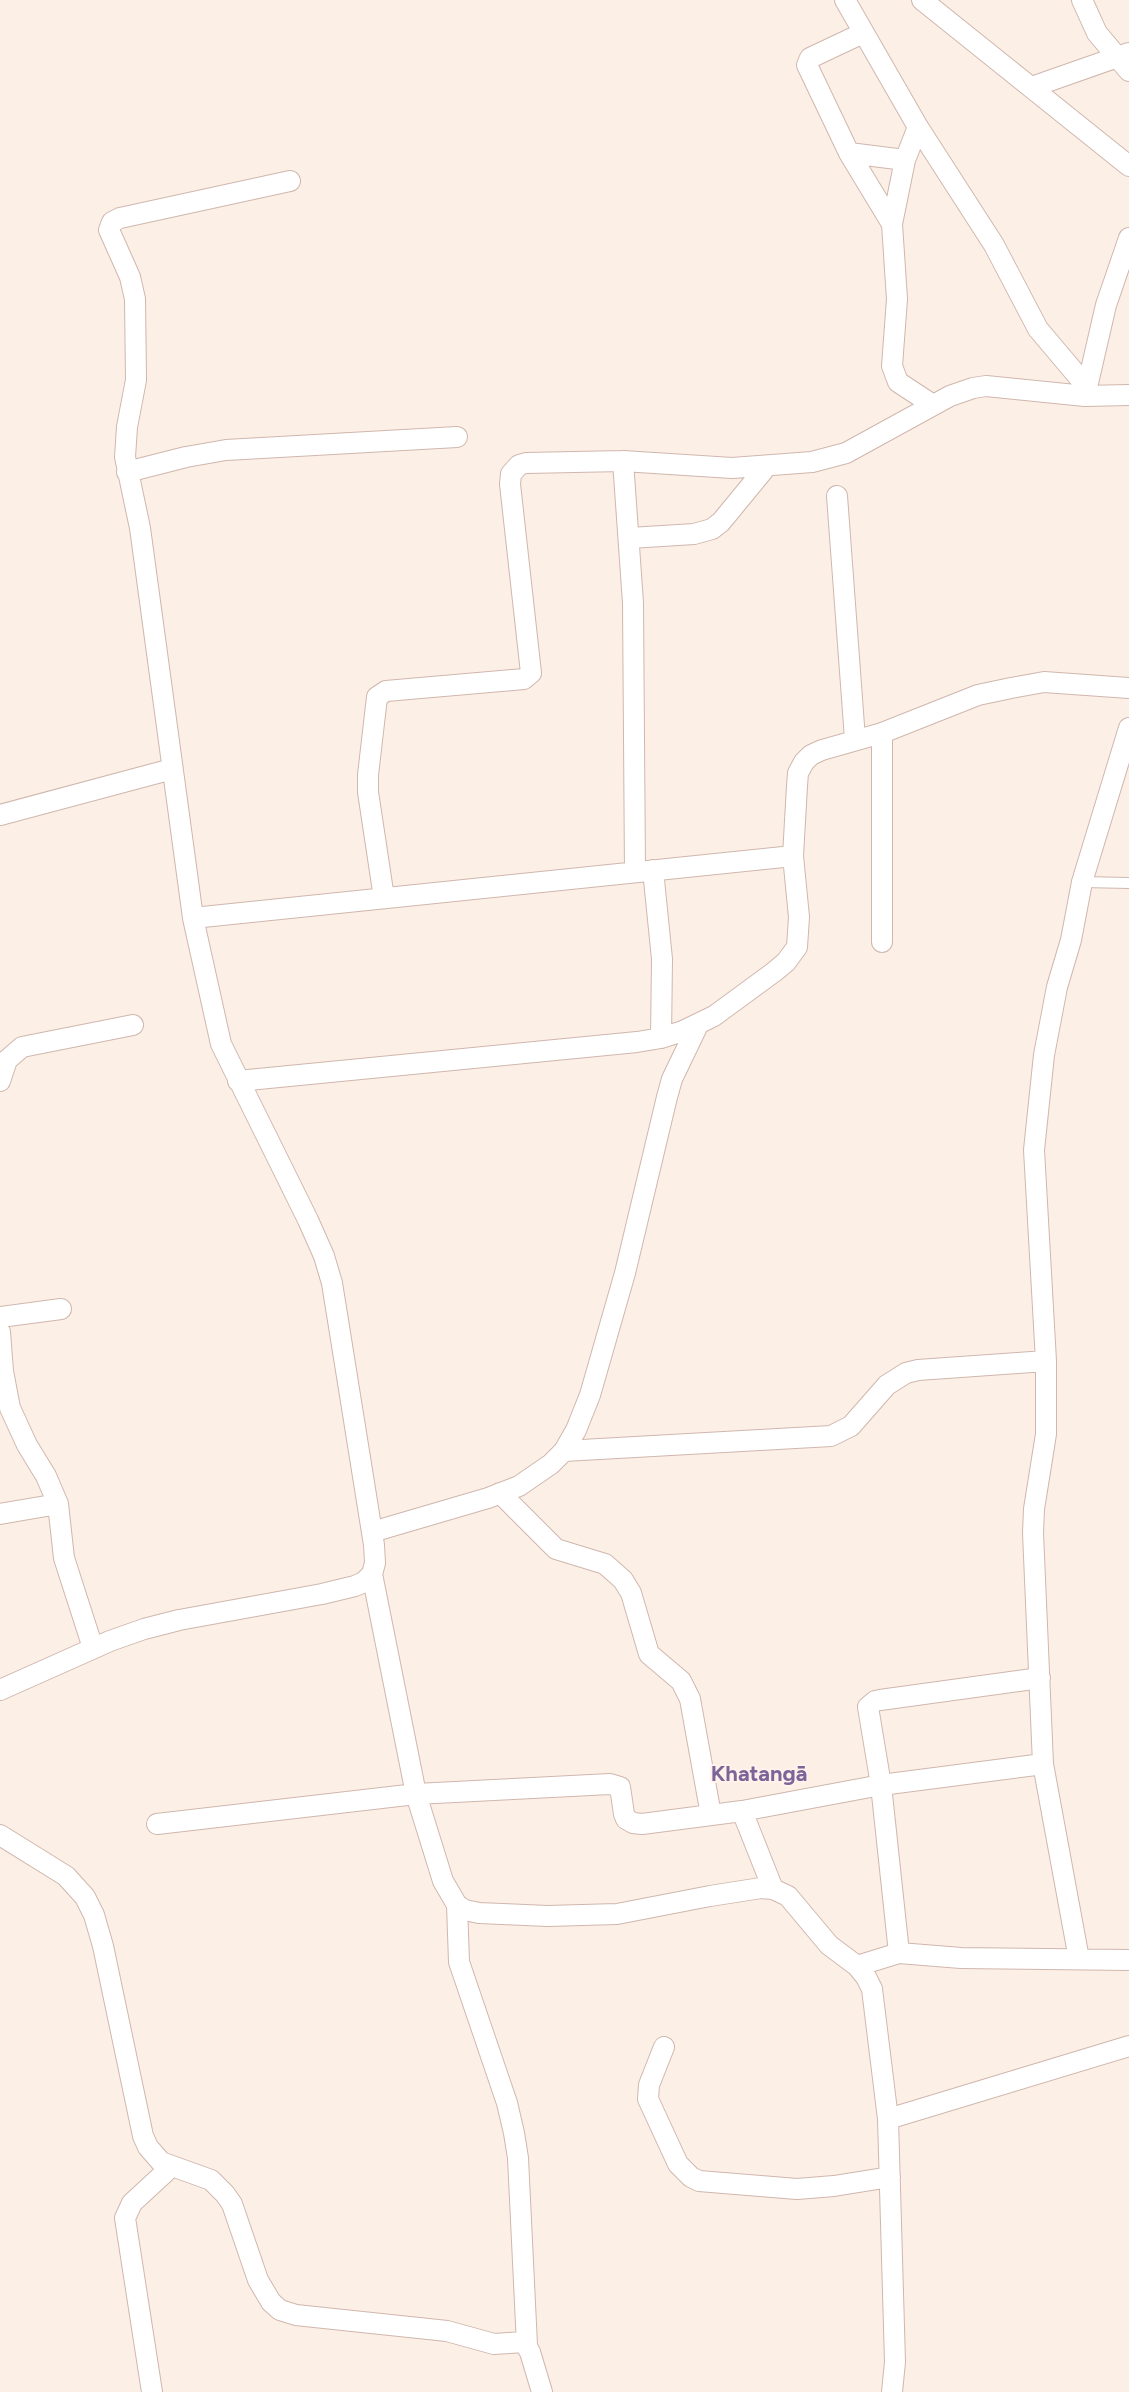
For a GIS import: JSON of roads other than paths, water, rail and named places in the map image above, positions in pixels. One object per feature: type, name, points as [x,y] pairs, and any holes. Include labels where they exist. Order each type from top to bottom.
[{"type":"street","points":[[845,0],[862,33],[918,127],[994,245],[1038,329],[1086,392]]},
{"type":"street","points":[[922,0],[1129,166]]},
{"type":"street","points":[[1032,87],[1125,60],[1097,33],[1082,0]]},
{"type":"street","points":[[862,33],[813,57],[807,62],[849,153],[892,224]]},
{"type":"street","points":[[918,127],[906,160],[892,224],[897,299],[893,372],[898,382],[933,406]]},
{"type":"street","points":[[849,153],[906,160]]},
{"type":"street","points":[[290,182],[120,218],[110,226],[111,234],[132,284],[135,299],[137,357],[134,393],[125,442],[127,472],[140,528],[193,918],[221,1044],[308,1220],[324,1256],[332,1283],[372,1532],[375,1563],[372,1574],[416,1794],[442,1880],[457,1905],[465,1910],[479,1913],[548,1916],[617,1914],[710,1896],[762,1888],[773,1889],[788,1896],[828,1945],[857,1966],[872,1989],[888,2119],[895,2362],[892,2392]]},
{"type":"street","points":[[1086,392],[1106,305],[1129,238]]},
{"type":"street","points":[[384,898],[368,792],[368,775],[377,697],[383,692],[392,690],[529,677],[531,670],[510,484],[511,474],[514,469],[526,463],[622,461],[732,468],[812,462],[846,453],[961,391],[986,386],[1129,395]]},
{"type":"street","points":[[127,472],[186,457],[226,450],[457,437]]},
{"type":"street","points":[[622,461],[630,538],[644,871],[662,959],[662,1038]]},
{"type":"street","points":[[630,538],[694,534],[712,529],[721,522],[767,466]]},
{"type":"street","points":[[837,496],[855,739]]},
{"type":"street","points":[[238,1081],[662,1038],[698,1025],[766,978],[792,956],[797,947],[799,917],[793,856],[797,786],[801,768],[811,755],[855,739],[882,733],[978,695],[1011,688],[1044,682],[1129,688]]},
{"type":"street","points":[[1079,1959],[1043,1764],[1034,1509],[1046,1434],[1046,1361],[1034,1150],[1044,1055],[1082,882],[1129,728]]},
{"type":"street","points":[[882,733],[882,942]]},
{"type":"street","points":[[0,815],[172,769]]},
{"type":"street","points":[[193,918],[793,856]]},
{"type":"street","points":[[372,1532],[500,1493],[535,1476],[564,1451],[576,1430],[590,1396],[625,1272],[672,1079],[698,1025]]},
{"type":"street","points":[[0,1081],[7,1060],[22,1047],[133,1026]]},
{"type":"street","points":[[0,1317],[61,1309]]},
{"type":"street","points":[[0,1332],[3,1371],[10,1408],[27,1445],[46,1476],[58,1504],[64,1558],[93,1648]]},
{"type":"street","points":[[564,1451],[830,1436],[851,1426],[887,1385],[906,1373],[918,1370],[1046,1361]]},
{"type":"street","points":[[500,1493],[556,1549],[605,1564],[623,1580],[631,1593],[649,1654],[681,1681],[690,1700],[711,1815]]},
{"type":"street","points":[[0,1514],[58,1504]]},
{"type":"street","points":[[0,1690],[93,1648],[144,1629],[179,1620],[322,1594],[355,1586],[364,1582],[372,1574]]},
{"type":"street","points":[[900,1953],[882,1785],[868,1708],[874,1701],[1040,1678]]},
{"type":"street","points":[[157,1824],[416,1794],[614,1785],[622,1791],[626,1819],[633,1823],[642,1824],[742,1811],[882,1785],[1043,1764]]},
{"type":"street","points":[[742,1811],[773,1889]]},
{"type":"street","points":[[0,1835],[66,1876],[85,1897],[94,1915],[103,1946],[143,2136],[154,2155],[171,2167],[211,2180],[226,2194],[232,2204],[260,2286],[270,2302],[280,2310],[296,2316],[448,2331],[494,2344],[516,2341],[527,2344]]},
{"type":"street","points":[[457,1905],[460,1962],[507,2103],[514,2133],[518,2158],[527,2344],[542,2392]]},
{"type":"street","points":[[857,1966],[900,1953],[960,1958],[1129,1960]]},
{"type":"street","points":[[888,2119],[1129,2046]]},
{"type":"street","points":[[664,2047],[649,2085],[648,2099],[678,2164],[690,2177],[699,2180],[797,2189],[834,2186],[890,2177]]},
{"type":"street","points":[[152,2392],[125,2218],[132,2204],[171,2167]]},
{"type":"lane","points":[[1082,882],[1129,883]]},
{"type":"district","name":"Khatangā","points":[[759,1775]]}]
